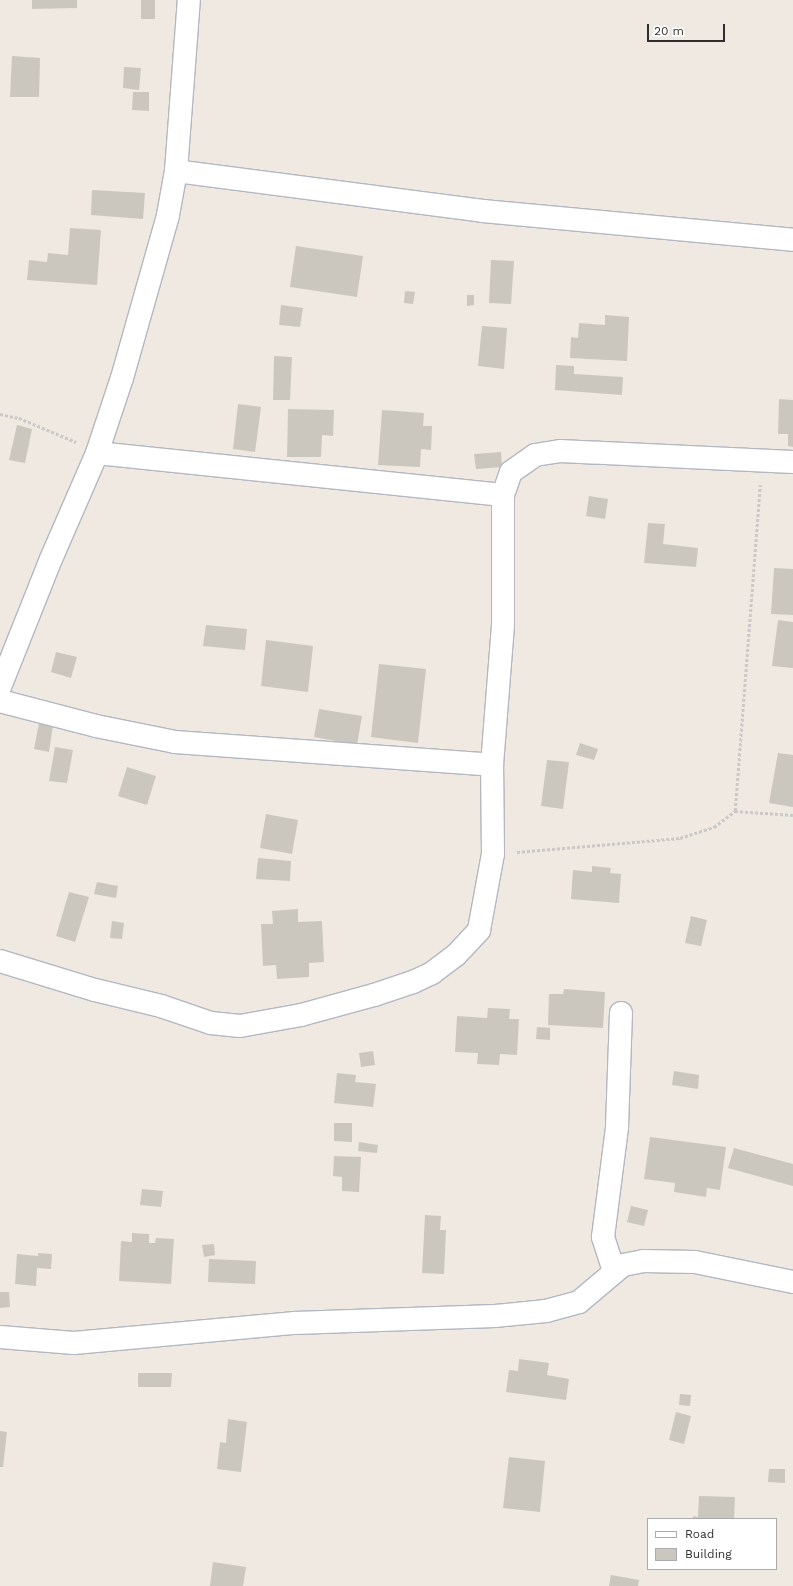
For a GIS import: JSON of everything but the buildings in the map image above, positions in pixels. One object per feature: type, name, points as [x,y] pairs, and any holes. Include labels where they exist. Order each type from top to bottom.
[{"type":"street","points":[[0,687],[51,559],[97,453],[122,378],[168,215],[176,171],[189,0]]},
{"type":"street","points":[[176,171],[484,211],[793,240]]},
{"type":"street","points":[[0,961],[95,990],[161,1006],[211,1023],[240,1026],[301,1015],[339,1006],[413,982],[456,956],[479,930],[493,854],[492,765],[503,624],[503,495],[511,472],[535,455],[560,451],[793,462]]},
{"type":"street","points":[[97,453],[503,495]]},
{"type":"street","points":[[0,701],[96,726],[175,742],[492,765]]},
{"type":"street","points":[[614,1271],[603,1237],[617,1127],[621,1013]]},
{"type":"street","points":[[0,1337],[74,1343],[295,1323],[495,1316],[546,1311],[579,1302],[614,1271],[623,1265],[644,1261],[695,1262],[793,1282]]},
{"type":"path","points":[[0,414],[19,418],[56,432],[97,453]]},
{"type":"path","points":[[735,811],[762,461]]},
{"type":"path","points":[[493,854],[680,838],[714,827],[735,811],[793,815]]}]
